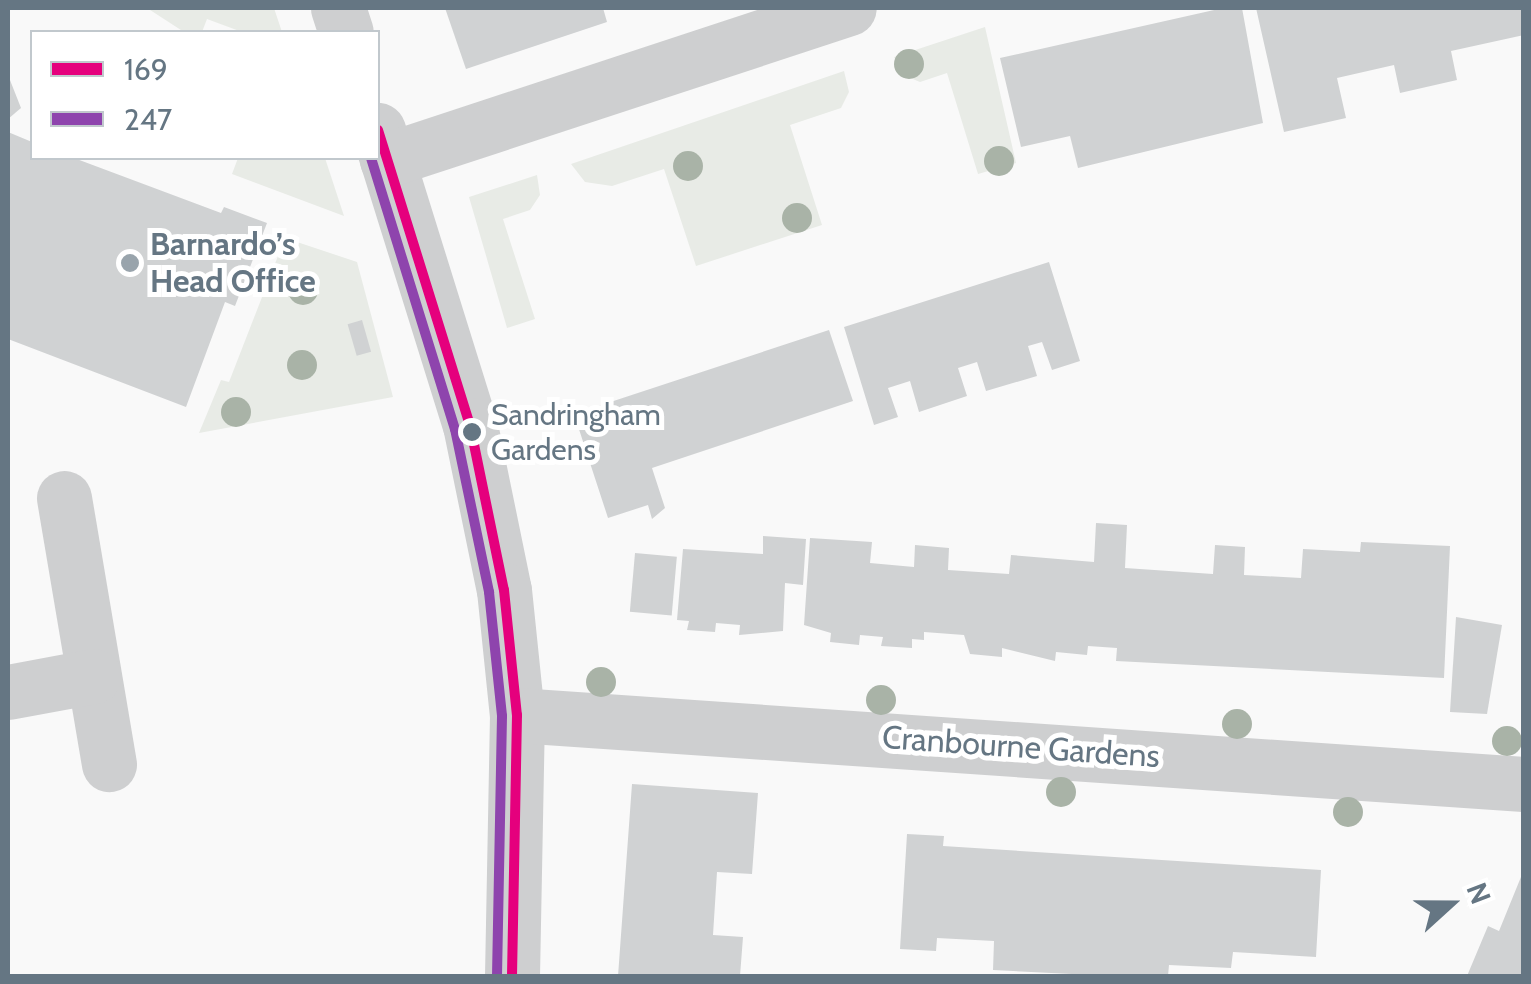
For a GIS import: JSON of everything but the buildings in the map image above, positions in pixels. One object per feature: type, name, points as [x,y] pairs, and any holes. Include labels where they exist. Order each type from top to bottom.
[{"type":"street","points":[[512,976],[518,714],[504,590],[470,425],[382,145],[849,8]]},
{"type":"street","points":[[64,498],[109,764]]},
{"type":"street","points":[[8,692],[94,676]]},
{"type":"street","name":"Cranbourne Gardens","points":[[518,714],[1524,784]]},
{"type":"shaded area","points":[[147,8],[274,8],[281,30],[237,30],[207,19],[203,30],[181,30]]},
{"type":"shaded area","points":[[985,27],[1016,163],[978,174],[947,73],[920,82],[903,75],[894,57]]},
{"type":"shaded area","points":[[844,71],[849,92],[841,108],[790,125],[822,225],[696,266],[664,169],[612,186],[585,182],[571,164]]},
{"type":"shaded area","points":[[237,160],[326,160],[344,216],[232,174]]},
{"type":"shaded area","points":[[537,175],[540,195],[530,210],[503,219],[535,319],[507,328],[469,197]]},
{"type":"shaded area","points":[[285,238],[357,262],[393,397],[199,433],[221,380],[229,382]]},
{"type":"transit line","name":"169","points":[[380,136],[470,425],[504,590],[517,715],[512,976]]},
{"type":"transit line","name":"247","points":[[372,160],[455,429],[489,592],[502,716],[497,976]]},
{"type":"place","name":"Barnardo’s Head Office","points":[[130,263]]},
{"type":"place","name":"Sandringham Gardens","points":[[472,432]]}]
